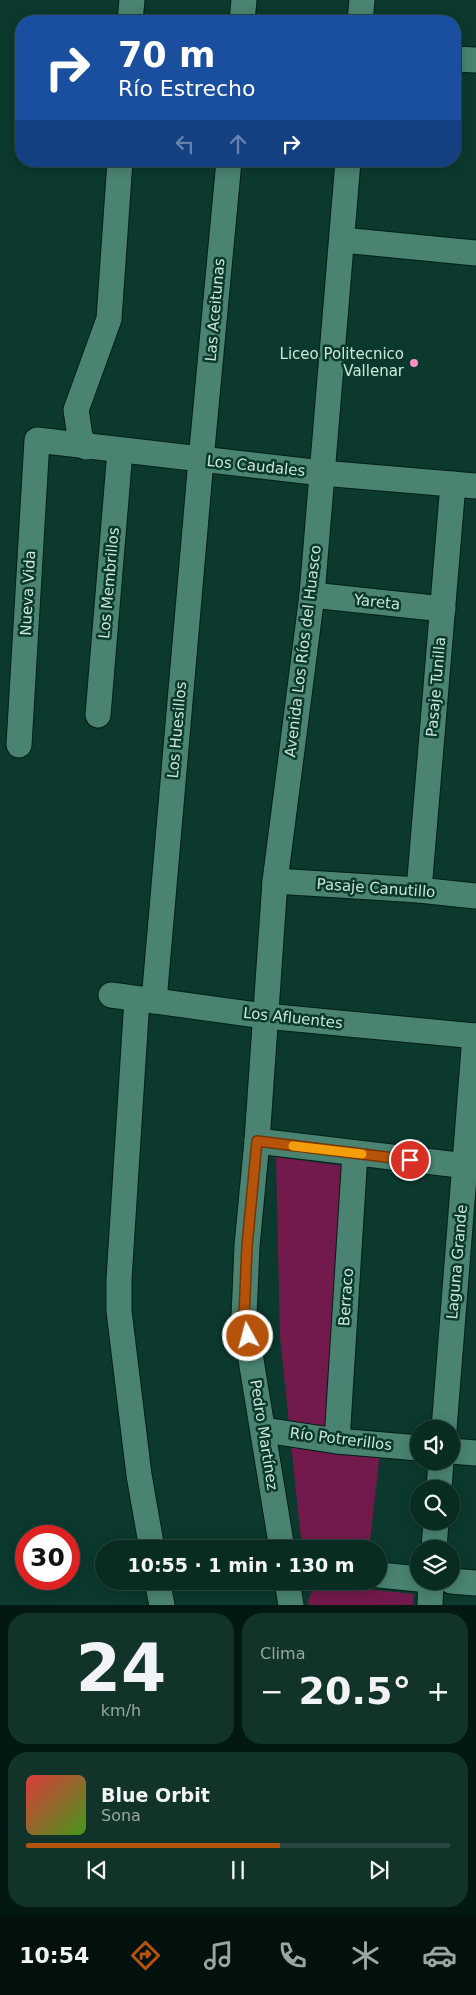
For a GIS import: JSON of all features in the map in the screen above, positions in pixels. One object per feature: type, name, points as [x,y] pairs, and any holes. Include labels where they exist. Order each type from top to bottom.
[{"type":"street","points":[[131,15],[132,0]]},
{"type":"street","points":[[243,15],[244,0]]},
{"type":"street","points":[[361,15],[362,0]]},
{"type":"street","points":[[461,59],[476,60]]},
{"type":"street","points":[[86,447],[80,436],[76,410],[108,318],[120,167]]},
{"type":"street","name":"Las Aceitunas","points":[[201,460],[228,167]]},
{"type":"street","name":"Avenida Los Ríos del Huasco","points":[[257,1141],[275,881],[312,595],[348,167]]},
{"type":"street","points":[[342,240],[476,248]]},
{"type":"street","name":"Los Caudales","points":[[37,440],[322,473],[465,485]]},
{"type":"street","name":"Nueva Vida","points":[[19,745],[37,440]]},
{"type":"street","name":"Los Membrillos","points":[[98,714],[120,451]]},
{"type":"street","name":"Los Huesillos","points":[[150,1540],[139,1475],[118,1312],[118,1279],[201,460]]},
{"type":"street","name":"Pasaje Tunilla","points":[[419,890],[443,609],[465,485]]},
{"type":"street","name":"Yareta","points":[[312,595],[443,609]]},
{"type":"street","name":"Pasaje Canutillo","points":[[275,881],[419,890],[476,896]]},
{"type":"street","name":"Los Afluentes","points":[[111,995],[265,1016],[475,1036]]},
{"type":"street","name":"Laguna Grande","points":[[445,1420],[471,1166],[475,1036]]},
{"type":"street","points":[[257,1141],[471,1166]]},
{"type":"street","name":"Pedro Martínez","points":[[257,1141],[247,1246],[244,1317],[281,1540]]},
{"type":"street","name":"Berraco","points":[[337,1441],[354,1153]]},
{"type":"street","name":"Río Potrerillos","points":[[264,1430],[337,1441],[410,1447]]},
{"type":"street","points":[[460,1452],[476,1453]]},
{"type":"street","points":[[387,1576],[410,1577]]},
{"type":"street","points":[[460,1582],[476,1583]]},
{"type":"street","points":[[160,1590],[162,1605]]},
{"type":"street","points":[[288,1590],[291,1605]]},
{"type":"street","points":[[430,1605],[431,1590]]},
{"type":"shaded area","points":[[198,167],[222,167],[222,169]]},
{"type":"shaded area","points":[[276,1157],[344,1166],[327,1446],[380,1453],[370,1540],[301,1540],[280,1337]]},
{"type":"shaded area","points":[[313,1590],[375,1590],[414,1594],[413,1605],[309,1605],[308,1600]]},
{"type":"slow traffic","points":[[293,1146],[362,1154]]},
{"type":"place","name":"Liceo Politecnico Vallenar","points":[[414,363]]},
{"type":"route","points":[[248,1336],[244,1317],[247,1246],[257,1141],[410,1160]]}]
